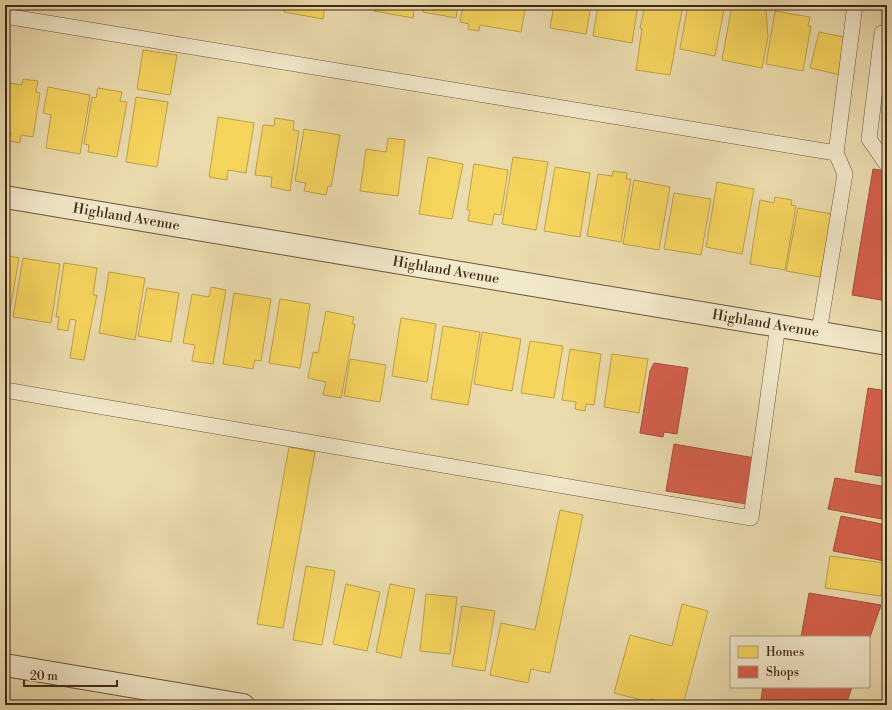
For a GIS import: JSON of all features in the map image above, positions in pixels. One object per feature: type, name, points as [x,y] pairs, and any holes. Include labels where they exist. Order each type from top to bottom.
[{"type":"street","name":"Highland Avenue","points":[[5,197],[887,344]]},
{"type":"street","points":[[5,665],[243,705]]},
{"type":"lane","points":[[819,332],[845,174],[836,153],[855,5]]},
{"type":"lane","points":[[5,16],[836,153]]},
{"type":"lane","points":[[887,34],[882,33],[869,139],[885,162],[887,162]]},
{"type":"lane","points":[[5,390],[751,518],[778,325]]},
{"type":"building: Homes","points":[[250,5],[279,5],[278,10]]},
{"type":"building: Homes","points":[[285,5],[325,5],[323,19],[284,12]]},
{"type":"building: Homes","points":[[375,5],[415,5],[413,18],[374,11]]},
{"type":"building: Homes","points":[[424,5],[458,5],[456,18],[423,12]]},
{"type":"building: Homes","points":[[463,5],[526,5],[521,32],[480,25],[479,31],[468,29],[469,24],[460,22]]},
{"type":"building: Homes","points":[[554,5],[591,5],[586,34],[550,28]]},
{"type":"building: Homes","points":[[598,5],[638,5],[632,43],[593,36]]},
{"type":"building: Homes","points":[[645,5],[683,5],[670,75],[636,70],[642,29],[640,28]]},
{"type":"building: Homes","points":[[688,5],[725,5],[715,56],[680,49]]},
{"type":"building: Homes","points":[[732,5],[766,10],[768,37],[762,68],[722,60]]},
{"type":"building: Homes","points":[[775,11],[810,17],[808,26],[811,26],[803,71],[766,64]]},
{"type":"building: Homes","points":[[819,32],[849,38],[841,75],[810,68]]},
{"type":"building: Homes","points":[[143,50],[177,55],[170,95],[137,89]]},
{"type":"building: Homes","points":[[23,79],[38,81],[36,92],[40,93],[33,137],[21,135],[20,143],[9,141],[11,133],[5,132],[5,108],[9,83],[22,85]]},
{"type":"building: Homes","points":[[48,87],[90,95],[80,154],[46,148],[51,115],[43,113]]},
{"type":"building: Homes","points":[[98,88],[122,92],[120,101],[127,102],[117,157],[88,152],[89,145],[84,144],[92,97],[96,98]]},
{"type":"building: Homes","points":[[136,97],[168,102],[157,167],[126,162]]},
{"type":"building: Homes","points":[[218,117],[254,123],[246,173],[228,170],[227,180],[209,177]]},
{"type":"building: Homes","points":[[275,118],[294,121],[293,130],[299,131],[290,191],[271,187],[272,177],[255,175],[263,125],[274,126]]},
{"type":"building: Homes","points":[[304,129],[340,135],[331,187],[328,186],[326,195],[304,191],[306,183],[295,181]]},
{"type":"building: Homes","points":[[388,138],[405,140],[398,196],[360,191],[366,149],[386,152]]},
{"type":"building: Homes","points":[[428,157],[463,164],[452,219],[419,214]]},
{"type":"building: Homes","points":[[513,157],[548,162],[536,230],[502,224]]},
{"type":"building: Homes","points":[[474,164],[508,170],[501,215],[494,214],[492,225],[468,221],[470,210],[467,210]]},
{"type":"building: Homes","points":[[555,167],[590,173],[580,237],[544,231]]},
{"type":"building: Homes","points":[[613,171],[627,173],[626,179],[631,179],[621,242],[587,236],[598,174],[612,176]]},
{"type":"building: Homes","points":[[634,180],[670,187],[659,250],[623,244]]},
{"type":"building: Homes","points":[[717,182],[754,189],[742,254],[706,247]]},
{"type":"building: Homes","points":[[674,193],[711,199],[701,255],[664,249]]},
{"type":"building: Homes","points":[[775,197],[792,200],[791,205],[796,206],[785,270],[750,264],[760,200],[774,203]]},
{"type":"building: Homes","points":[[798,208],[832,214],[820,277],[786,271]]},
{"type":"building: Homes","points":[[5,255],[19,258],[9,316],[5,315]]},
{"type":"building: Homes","points":[[23,258],[60,264],[51,323],[13,317]]},
{"type":"building: Homes","points":[[64,263],[97,268],[93,295],[97,295],[84,360],[70,358],[76,320],[70,319],[68,331],[57,329],[59,317],[56,317]]},
{"type":"building: Homes","points":[[109,272],[145,278],[135,340],[99,333]]},
{"type":"building: Homes","points":[[211,287],[226,290],[213,364],[192,361],[195,345],[183,343],[192,294],[209,297]]},
{"type":"building: Homes","points":[[147,288],[179,293],[171,342],[138,336]]},
{"type":"building: Homes","points":[[234,293],[271,299],[261,361],[255,360],[253,369],[223,364]]},
{"type":"building: Homes","points":[[280,299],[310,304],[300,368],[269,363]]},
{"type":"building: Homes","points":[[326,311],[354,317],[352,324],[355,324],[341,398],[323,395],[326,382],[308,378],[313,352],[318,353]]},
{"type":"building: Homes","points":[[401,318],[436,324],[427,382],[392,376]]},
{"type":"building: Homes","points":[[443,326],[480,332],[468,405],[431,399]]},
{"type":"building: Homes","points":[[482,332],[521,339],[512,391],[474,384]]},
{"type":"building: Homes","points":[[530,341],[563,346],[554,398],[521,393]]},
{"type":"building: Homes","points":[[570,349],[601,354],[594,405],[586,404],[585,411],[575,409],[576,402],[562,400]]},
{"type":"building: Homes","points":[[612,354],[648,359],[639,413],[604,407]]},
{"type":"building: Homes","points":[[350,359],[386,365],[380,402],[344,396]]},
{"type":"building: Homes","points":[[289,447],[315,452],[283,628],[257,624]]},
{"type":"building: Homes","points":[[560,510],[583,515],[550,673],[531,669],[528,683],[490,675],[501,623],[535,630]]},
{"type":"building: Homes","points":[[830,556],[885,563],[881,596],[825,588]]},
{"type":"building: Homes","points":[[306,566],[335,571],[322,645],[293,640]]},
{"type":"building: Homes","points":[[346,584],[380,592],[367,651],[333,644]]},
{"type":"building: Homes","points":[[390,584],[415,589],[401,658],[376,652]]},
{"type":"building: Homes","points":[[426,594],[457,597],[450,654],[420,651]]},
{"type":"building: Homes","points":[[682,604],[708,611],[683,705],[674,705],[650,699],[650,702],[614,693],[630,635],[672,646]]},
{"type":"building: Homes","points":[[462,606],[495,611],[485,671],[452,666]]},
{"type":"building: Shops","points":[[873,169],[887,171],[887,301],[852,295]]},
{"type":"building: Shops","points":[[654,363],[688,368],[677,434],[664,432],[663,437],[640,433],[650,371]]},
{"type":"building: Shops","points":[[868,388],[887,391],[887,477],[855,472]]},
{"type":"building: Shops","points":[[674,444],[755,458],[747,504],[666,491]]},
{"type":"building: Shops","points":[[835,478],[887,487],[887,520],[828,509]]},
{"type":"building: Shops","points":[[841,516],[887,525],[887,551],[885,561],[833,551]]},
{"type":"building: Shops","points":[[809,593],[881,605],[870,637],[801,636]]},
{"type":"building: Shops","points":[[763,688],[852,688],[846,705],[760,705]]}]
